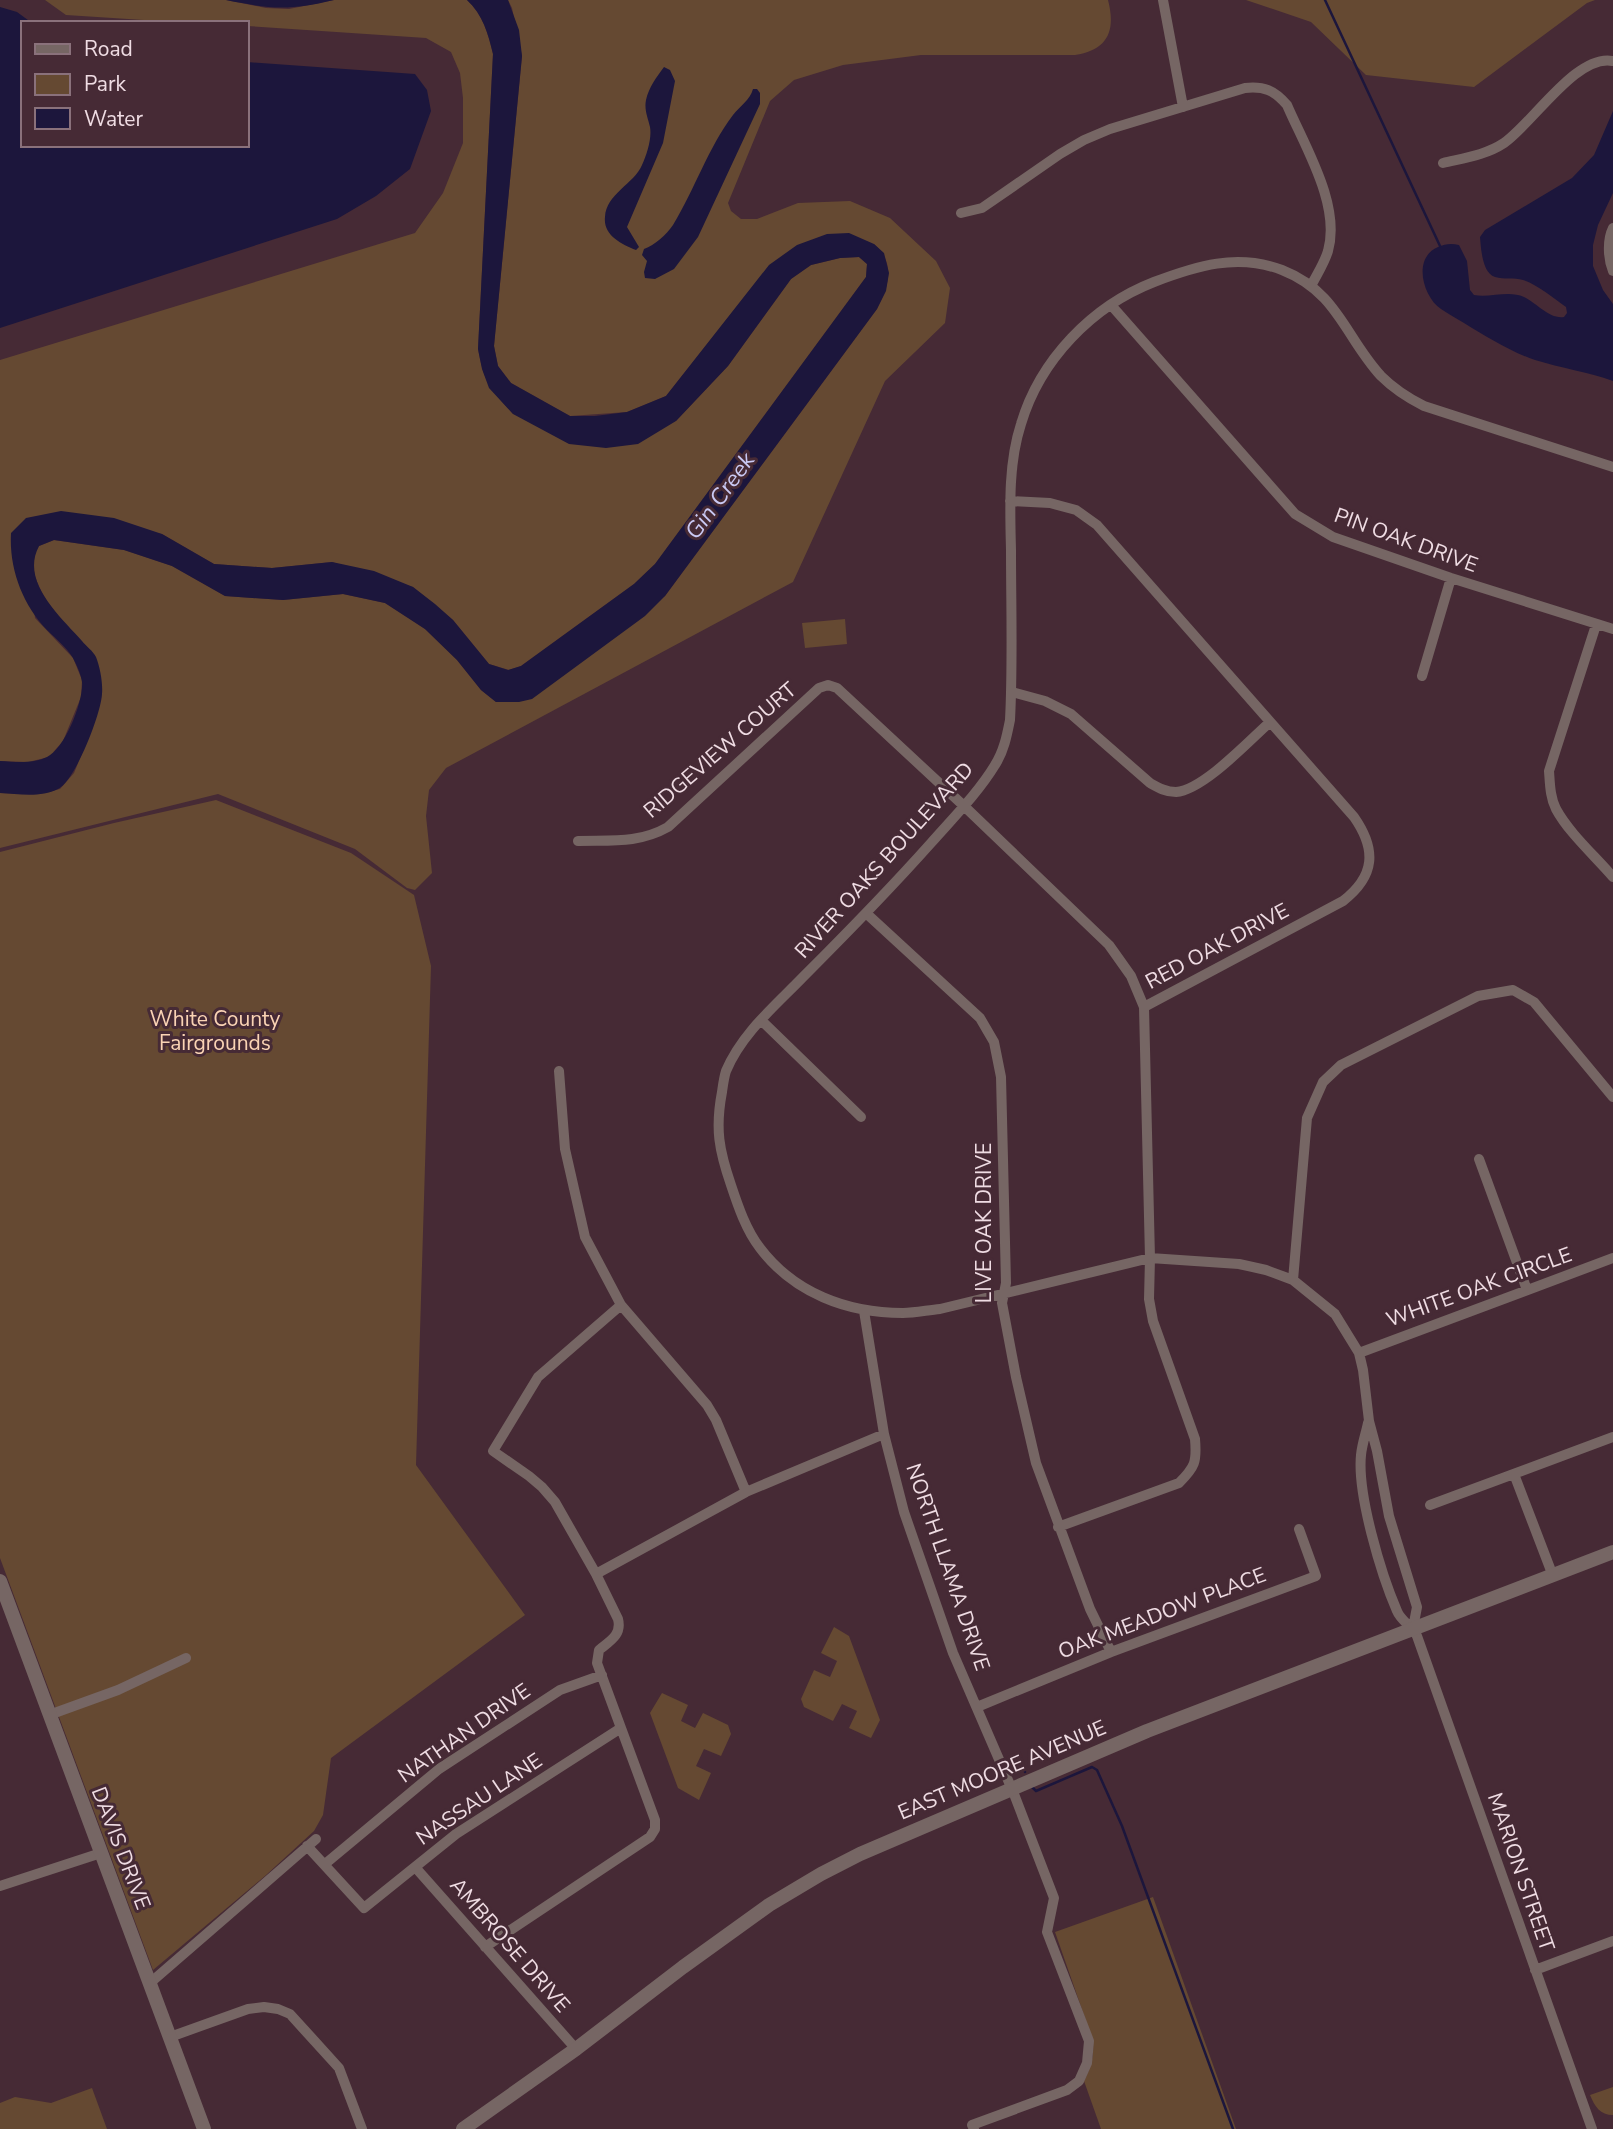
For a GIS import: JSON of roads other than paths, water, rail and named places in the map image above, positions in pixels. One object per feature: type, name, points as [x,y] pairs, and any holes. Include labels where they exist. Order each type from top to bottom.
[{"type":"street","points":[[1163,0],[1183,107]]},
{"type":"street","points":[[1443,163],[1483,154],[1502,144],[1520,131],[1576,73],[1590,63],[1613,61]]},
{"type":"street","points":[[961,213],[982,208],[1084,140],[1110,129],[1257,86],[1279,95],[1287,105],[1325,192],[1330,216],[1330,237],[1328,250],[1311,286]]},
{"type":"street","points":[[1613,228],[1610,235],[1610,263],[1613,271]]},
{"type":"street","name":"RIVER OAKS BOULEVARD","points":[[1413,1628],[1417,1607],[1395,1538],[1369,1421],[1359,1353],[1335,1314],[1293,1280],[1239,1264],[1150,1258],[940,1309],[905,1314],[864,1311],[828,1300],[797,1284],[772,1265],[755,1241],[738,1206],[718,1134],[725,1073],[738,1047],[761,1020],[867,914],[964,806],[996,764],[1005,743],[1012,692],[1010,501],[1013,461],[1020,425],[1043,374],[1060,351],[1087,322],[1111,305],[1159,280],[1191,268],[1223,261],[1255,262],[1283,270],[1311,286],[1341,316],[1381,375],[1408,398],[1424,406],[1613,467]]},
{"type":"street","name":"PIN OAK DRIVE","points":[[1111,305],[1295,514],[1333,537],[1451,578],[1613,629]]},
{"type":"street","name":"RED OAK DRIVE","points":[[1010,501],[1063,506],[1076,510],[1097,525],[1360,826],[1369,847],[1370,860],[1368,871],[1354,892],[1343,901],[1144,1007],[1149,1299],[1153,1321],[1195,1439],[1197,1456],[1192,1469],[1179,1483],[1059,1527]]},
{"type":"street","points":[[1422,676],[1451,578]]},
{"type":"street","points":[[1596,625],[1549,771],[1551,793],[1556,808],[1613,877]]},
{"type":"street","name":"RIDGEVIEW COURT","points":[[578,841],[636,840],[668,827],[819,688],[828,685],[837,688],[964,806]]},
{"type":"street","points":[[1012,692],[1045,701],[1071,714],[1150,783],[1163,791],[1178,792],[1194,787],[1269,723]]},
{"type":"street","points":[[964,806],[1109,945],[1132,975],[1144,1007]]},
{"type":"street","name":"LIVE OAK DRIVE","points":[[867,914],[980,1018],[995,1042],[1002,1077],[1006,1283],[1002,1304],[1041,1480],[1090,1609],[1111,1651]]},
{"type":"street","points":[[1293,1280],[1307,1118],[1323,1082],[1340,1065],[1478,996],[1513,990],[1534,1002],[1613,1097]]},
{"type":"street","points":[[761,1020],[861,1117]]},
{"type":"street","points":[[559,1071],[565,1149],[580,1221],[592,1251],[621,1305],[707,1405],[746,1492]]},
{"type":"street","points":[[1479,1160],[1527,1290]]},
{"type":"street","name":"WHITE OAK CIRCLE","points":[[1359,1353],[1613,1258]]},
{"type":"street","points":[[485,1947],[650,1837],[655,1829],[597,1663],[598,1650],[618,1634],[618,1619],[555,1502],[542,1486],[493,1451],[538,1377],[621,1305]]},
{"type":"street","name":"NORTH LLAMA DRIVE","points":[[864,1311],[884,1434],[904,1512],[953,1653],[1011,1788],[1054,1898],[1047,1932],[1089,2041],[1087,2063],[1079,2081],[1067,2090],[970,2128]]},
{"type":"street","name":"RIVER OAKS BOULEVARD","points":[[1369,1421],[1361,1454],[1361,1469],[1374,1545],[1398,1615],[1413,1628]]},
{"type":"street","points":[[596,1574],[746,1492],[884,1434]]},
{"type":"street","points":[[1430,1506],[1613,1437]]},
{"type":"street","points":[[1514,1474],[1553,1576]]},
{"type":"street","name":"OAK MEADOW PLACE","points":[[977,1707],[1111,1651],[1316,1576],[1299,1529]]},
{"type":"street","name":"EAST MOORE AVENUE","points":[[463,2129],[576,2049],[769,1905],[860,1854],[1147,1731],[1613,1552]]},
{"type":"street","name":"DAVIS DRIVE","points":[[0,1581],[204,2129]]},
{"type":"street","name":"MARION STREET","points":[[1413,1628],[1592,2129]]},
{"type":"street","points":[[49,1716],[118,1690],[186,1658]]},
{"type":"street","name":"NATHAN DRIVE","points":[[325,1864],[439,1769],[559,1690],[601,1675]]},
{"type":"street","name":"NASSAU LANE","points":[[325,1864],[364,1909],[456,1834],[621,1728]]},
{"type":"street","points":[[150,1983],[312,1843],[325,1864]]},
{"type":"street","points":[[0,1886],[101,1853]]},
{"type":"street","name":"AMBROSE DRIVE","points":[[415,1867],[576,2049]]},
{"type":"street","points":[[1535,1970],[1613,1941]]},
{"type":"street","points":[[170,2037],[248,2009],[264,2007],[290,2014],[339,2068],[362,2129]]},
{"type":"water","points":[[226,0],[334,0],[280,8]]},
{"type":"water","name":"Gin Creek","points":[[467,0],[508,0],[519,30],[522,56],[494,346],[498,366],[511,383],[570,416],[627,412],[666,396],[769,265],[797,245],[827,234],[849,233],[874,244],[884,253],[889,273],[886,291],[877,309],[665,596],[645,616],[532,699],[496,702],[481,690],[457,660],[425,629],[385,603],[343,594],[283,600],[225,596],[172,566],[124,550],[54,540],[39,546],[34,559],[38,585],[45,598],[96,657],[102,680],[101,703],[86,746],[65,783],[44,794],[0,793],[0,761],[36,761],[54,752],[72,723],[82,690],[81,677],[73,658],[38,620],[19,585],[12,559],[11,533],[26,518],[61,511],[114,518],[162,534],[214,564],[272,568],[332,562],[374,571],[413,587],[453,620],[489,664],[508,670],[521,666],[634,584],[655,564],[866,277],[867,264],[859,257],[840,258],[811,265],[791,279],[728,366],[676,421],[638,444],[606,448],[569,444],[513,414],[489,388],[478,349],[493,54],[484,25]]},
{"type":"water","points":[[0,7],[17,12],[29,21],[21,21],[21,147],[248,147],[248,62],[415,74],[427,90],[431,111],[410,169],[376,196],[337,219],[0,328]]},
{"type":"water","points":[[664,67],[670,70],[675,81],[663,143],[627,227],[639,247],[636,250],[610,234],[605,217],[610,202],[638,172],[644,161],[650,136],[646,100]]},
{"type":"water","points":[[753,89],[760,93],[760,104],[698,237],[674,269],[655,279],[645,278],[647,261],[642,255],[644,249],[660,239],[673,225],[716,141]]},
{"type":"water","points":[[1613,111],[1613,193],[1598,225],[1593,245],[1593,266],[1603,290],[1613,304],[1613,381],[1535,360],[1507,348],[1444,311],[1429,296],[1423,268],[1430,252],[1448,244],[1459,245],[1467,261],[1470,290],[1474,295],[1518,295],[1548,313],[1564,317],[1567,313],[1566,307],[1529,282],[1491,275],[1483,260],[1480,237],[1485,230],[1572,178],[1594,155]]},
{"type":"waterway","points":[[1325,0],[1440,246]]},
{"type":"waterway","points":[[1031,1786],[1036,1791],[1092,1767],[1097,1770],[1122,1826],[1233,2129]]},
{"type":"park label","name":"White County Fairgrounds","points":[[215,1031]]}]
